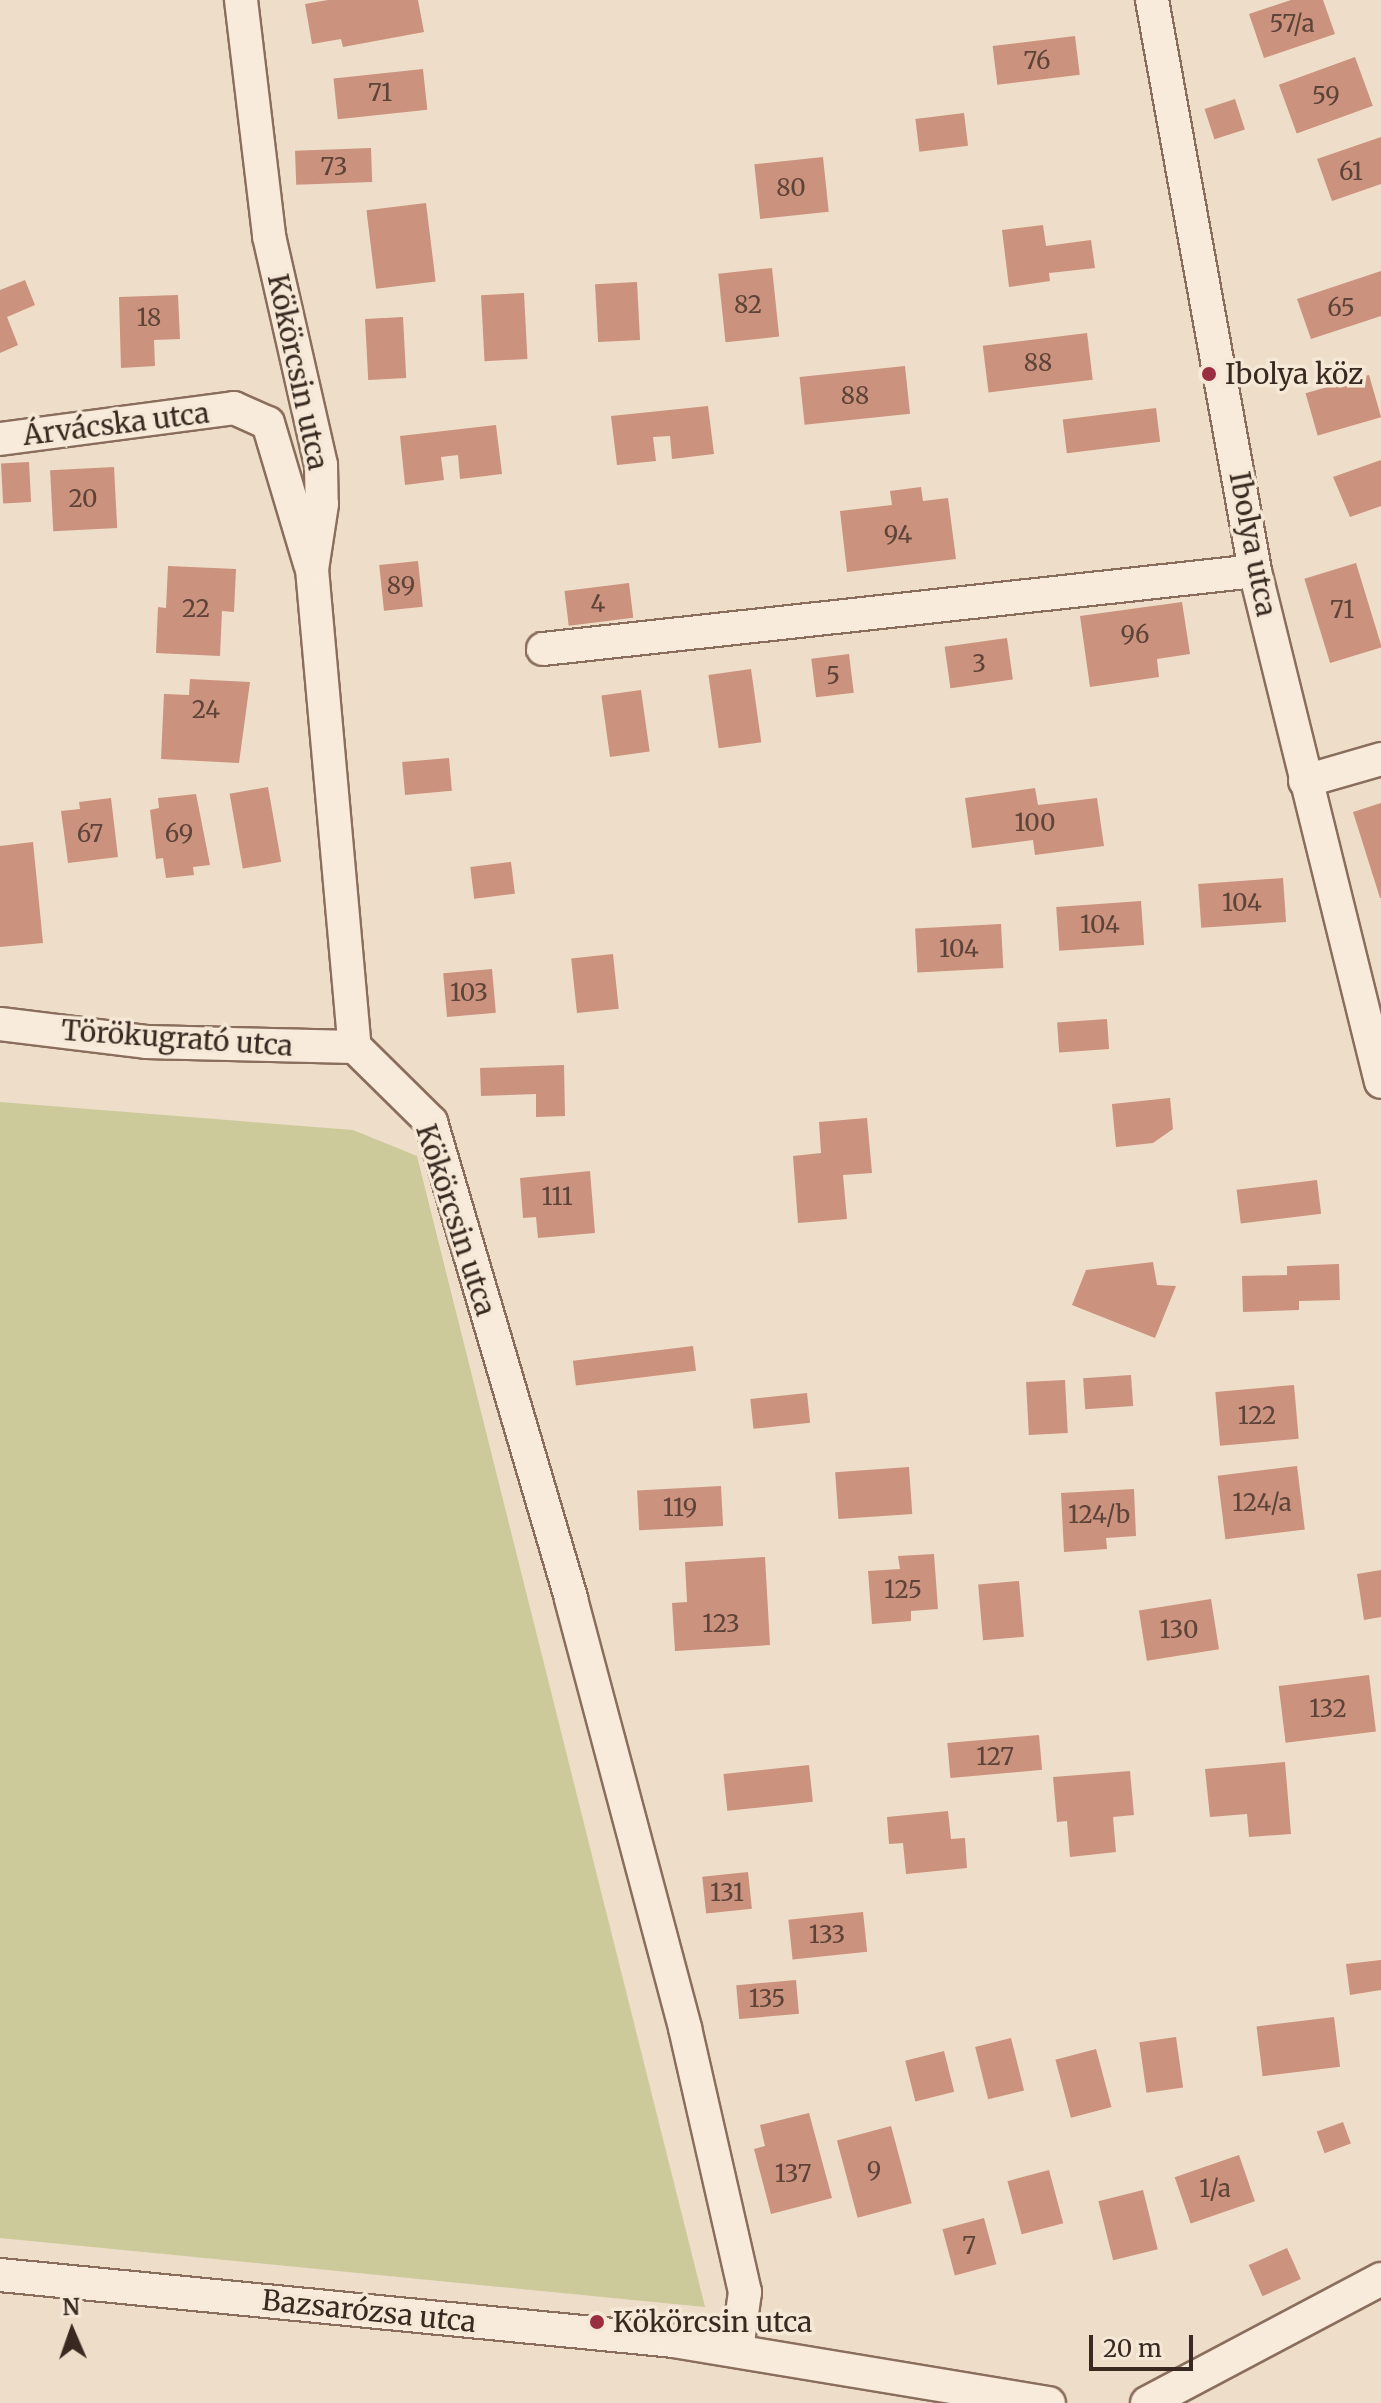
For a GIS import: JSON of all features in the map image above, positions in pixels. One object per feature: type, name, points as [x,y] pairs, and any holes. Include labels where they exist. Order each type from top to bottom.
[{"type":"street","name":"Kökörcsin utca","points":[[241,0],[269,236],[321,465],[322,504],[312,569],[355,1047],[431,1122],[567,1585],[685,2028],[745,2292],[737,2349]]},
{"type":"street","name":"Ibolya utca","points":[[1152,0],[1255,571],[1381,1081]]},
{"type":"street","name":"Árvácska utca","points":[[0,439],[234,408],[268,423],[312,569]]},
{"type":"street","points":[[543,649],[1255,571]]},
{"type":"street","points":[[1305,781],[1381,759]]},
{"type":"street","name":"Törökugrató utca","points":[[0,1024],[146,1042],[355,1047]]},
{"type":"street","name":"Bazsarózsa utca","points":[[0,2275],[737,2349],[1049,2403]]},
{"type":"street","points":[[1147,2403],[1381,2279]]},
{"type":"shaded area","points":[[0,1102],[353,1130],[417,1156],[705,2307],[0,2238]]},
{"type":"building","points":[[328,0],[418,0],[424,32],[343,47],[341,39],[312,44],[305,4]]},
{"type":"building","points":[[1291,0],[1323,0],[1335,34],[1264,58],[1249,14]]},
{"type":"building","points":[[1075,36],[1080,75],[997,85],[993,46]]},
{"type":"building","points":[[1355,57],[1373,106],[1297,134],[1279,85]]},
{"type":"building","points":[[423,69],[427,110],[338,119],[333,78]]},
{"type":"building","points":[[1235,99],[1245,129],[1214,139],[1205,109]]},
{"type":"building","points":[[964,113],[968,146],[919,152],[915,119]]},
{"type":"building","points":[[1381,137],[1381,184],[1332,201],[1317,159]]},
{"type":"building","points":[[371,148],[372,182],[296,185],[295,151]]},
{"type":"building","points":[[823,157],[829,212],[760,219],[754,164]]},
{"type":"building","points":[[426,203],[436,281],[376,289],[366,210]]},
{"type":"building","points":[[1043,225],[1046,246],[1091,240],[1095,268],[1049,273],[1050,281],[1009,287],[1002,230]]},
{"type":"building","points":[[772,268],[779,337],[726,342],[718,274]]},
{"type":"building","points":[[1381,271],[1381,316],[1311,339],[1297,299]]},
{"type":"building","points":[[25,280],[35,305],[7,317],[18,345],[0,353],[0,290]]},
{"type":"building","points":[[637,282],[640,340],[598,342],[595,284]]},
{"type":"building","points":[[524,293],[527,359],[485,361],[481,295]]},
{"type":"building","points":[[178,295],[180,339],[154,340],[155,366],[121,368],[119,297]]},
{"type":"building","points":[[403,317],[406,378],[368,380],[365,319]]},
{"type":"building","points":[[1087,333],[1093,380],[989,392],[983,346]]},
{"type":"building","points":[[905,366],[910,414],[805,425],[800,377]]},
{"type":"building","points":[[1369,375],[1381,417],[1318,435],[1306,393]]},
{"type":"building","points":[[708,406],[714,454],[672,459],[670,436],[653,437],[656,461],[617,465],[611,416]]},
{"type":"building","points":[[1156,408],[1160,442],[1067,453],[1063,419]]},
{"type":"building","points":[[496,425],[502,474],[460,479],[458,455],[441,457],[444,480],[405,485],[400,436]]},
{"type":"building","points":[[1381,460],[1381,506],[1350,517],[1333,477]]},
{"type":"building","points":[[29,462],[31,502],[3,503],[1,463]]},
{"type":"building","points":[[114,467],[117,528],[53,531],[50,470]]},
{"type":"building","points":[[921,487],[923,501],[948,498],[956,559],[847,572],[840,511],[892,505],[890,491]]},
{"type":"building","points":[[418,561],[423,607],[384,611],[379,565]]},
{"type":"building","points":[[1356,563],[1381,647],[1330,663],[1304,579]]},
{"type":"building","points":[[168,566],[236,569],[234,612],[222,611],[220,656],[156,653],[158,607],[166,608]]},
{"type":"building","points":[[629,583],[633,618],[569,626],[564,591]]},
{"type":"building","points":[[1182,602],[1190,654],[1157,659],[1159,677],[1090,687],[1080,616]]},
{"type":"building","points":[[1007,638],[1013,680],[950,688],[945,647]]},
{"type":"building","points":[[849,654],[854,693],[816,697],[811,659]]},
{"type":"building","points":[[751,669],[761,742],[719,748],[708,675]]},
{"type":"building","points":[[190,679],[250,682],[239,763],[161,759],[164,694],[189,695]]},
{"type":"building","points":[[641,690],[650,751],[610,757],[601,696]]},
{"type":"building","points":[[449,758],[452,791],[405,795],[402,762]]},
{"type":"building","points":[[268,787],[281,862],[243,869],[230,794]]},
{"type":"building","points":[[1035,788],[1038,805],[1097,798],[1104,846],[1035,855],[1033,840],[972,848],[965,798]]},
{"type":"building","points":[[196,794],[210,865],[193,867],[194,875],[166,878],[163,858],[156,859],[150,810],[159,808],[158,798]]},
{"type":"building","points":[[111,798],[118,857],[68,863],[61,811],[80,809],[79,802]]},
{"type":"building","points":[[1381,803],[1381,898],[1380,898],[1353,812]]},
{"type":"building","points":[[33,842],[43,943],[0,947],[0,846]]},
{"type":"building","points":[[511,862],[515,894],[474,899],[470,867]]},
{"type":"building","points":[[1283,878],[1286,922],[1201,928],[1198,884]]},
{"type":"building","points":[[1141,901],[1144,945],[1059,951],[1056,907]]},
{"type":"building","points":[[1001,924],[1003,968],[917,972],[915,929]]},
{"type":"building","points":[[613,954],[619,1009],[577,1013],[571,958]]},
{"type":"building","points":[[492,969],[496,1013],[447,1017],[443,973]]},
{"type":"building","points":[[1107,1019],[1109,1049],[1059,1052],[1057,1022]]},
{"type":"building","points":[[564,1065],[565,1116],[536,1117],[536,1094],[481,1096],[480,1068]]},
{"type":"building","points":[[1170,1098],[1173,1129],[1153,1143],[1116,1147],[1112,1104]]},
{"type":"building","points":[[867,1118],[872,1173],[843,1175],[847,1219],[798,1223],[793,1156],[821,1153],[819,1122]]},
{"type":"building","points":[[590,1171],[595,1233],[538,1238],[536,1217],[523,1218],[520,1178]]},
{"type":"building","points":[[1317,1180],[1321,1214],[1241,1224],[1237,1190]]},
{"type":"building","points":[[1153,1262],[1157,1285],[1176,1286],[1155,1338],[1072,1305],[1086,1270]]},
{"type":"building","points":[[1339,1264],[1340,1300],[1299,1301],[1299,1310],[1243,1312],[1242,1276],[1287,1275],[1287,1266]]},
{"type":"building","points":[[693,1346],[696,1371],[576,1386],[573,1361]]},
{"type":"building","points":[[1131,1375],[1133,1406],[1085,1409],[1083,1378]]},
{"type":"building","points":[[1065,1380],[1068,1433],[1029,1435],[1026,1382]]},
{"type":"building","points":[[1294,1385],[1299,1439],[1220,1446],[1215,1392]]},
{"type":"building","points":[[807,1393],[810,1423],[753,1429],[750,1399]]},
{"type":"building","points":[[1297,1466],[1305,1530],[1225,1539],[1218,1476]]},
{"type":"building","points":[[909,1467],[912,1514],[838,1519],[835,1472]]},
{"type":"building","points":[[721,1486],[723,1526],[639,1530],[637,1490]]},
{"type":"building","points":[[1134,1489],[1136,1536],[1106,1538],[1107,1549],[1064,1552],[1061,1493]]},
{"type":"building","points":[[934,1554],[938,1609],[911,1611],[911,1621],[872,1624],[868,1571],[900,1569],[898,1556]]},
{"type":"building","points":[[765,1557],[770,1645],[675,1651],[672,1603],[687,1602],[685,1562]]},
{"type":"building","points":[[1381,1570],[1381,1617],[1364,1620],[1357,1574]]},
{"type":"building","points":[[1019,1581],[1024,1637],[983,1640],[978,1585]]},
{"type":"building","points":[[1211,1599],[1219,1649],[1147,1661],[1139,1610]]},
{"type":"building","points":[[1369,1675],[1376,1732],[1286,1743],[1279,1686]]},
{"type":"building","points":[[1039,1735],[1042,1770],[950,1778],[947,1743]]},
{"type":"building","points":[[1285,1762],[1291,1834],[1249,1837],[1247,1814],[1210,1817],[1205,1769]]},
{"type":"building","points":[[809,1765],[813,1802],[727,1811],[723,1774]]},
{"type":"building","points":[[1130,1771],[1134,1815],[1113,1817],[1116,1852],[1070,1857],[1067,1821],[1057,1822],[1053,1777]]},
{"type":"building","points":[[948,1811],[951,1839],[965,1838],[967,1868],[906,1874],[903,1843],[889,1844],[887,1817]]},
{"type":"building","points":[[748,1872],[752,1909],[706,1914],[702,1877]]},
{"type":"building","points":[[863,1912],[867,1952],[793,1960],[788,1920]]},
{"type":"building","points":[[1381,1960],[1381,1990],[1350,1995],[1346,1964]]},
{"type":"building","points":[[796,1980],[799,2014],[739,2019],[736,1985]]},
{"type":"building","points":[[1334,2017],[1340,2067],[1263,2076],[1257,2027]]},
{"type":"building","points":[[1176,2037],[1183,2088],[1146,2093],[1139,2042]]},
{"type":"building","points":[[1011,2038],[1024,2090],[988,2099],[975,2047]]},
{"type":"building","points":[[1096,2049],[1112,2107],[1071,2118],[1055,2060]]},
{"type":"building","points":[[944,2051],[954,2092],[915,2101],[905,2061]]},
{"type":"building","points":[[809,2113],[832,2198],[771,2214],[754,2149],[765,2146],[760,2125]]},
{"type":"building","points":[[1343,2122],[1351,2144],[1325,2153],[1317,2132]]},
{"type":"building","points":[[891,2126],[912,2203],[858,2218],[837,2140]]},
{"type":"building","points":[[1239,2155],[1255,2201],[1191,2223],[1175,2177]]},
{"type":"building","points":[[1049,2170],[1063,2223],[1022,2234],[1007,2181]]},
{"type":"building","points":[[1143,2190],[1158,2249],[1113,2260],[1098,2201]]},
{"type":"building","points":[[984,2218],[996,2264],[955,2275],[942,2229]]},
{"type":"building","points":[[1287,2248],[1301,2279],[1262,2296],[1249,2265]]},
{"type":"place","name":"Ibolya köz","points":[[1209,374]]},
{"type":"place","name":"Kökörcsin utca","points":[[597,2322]]}]
